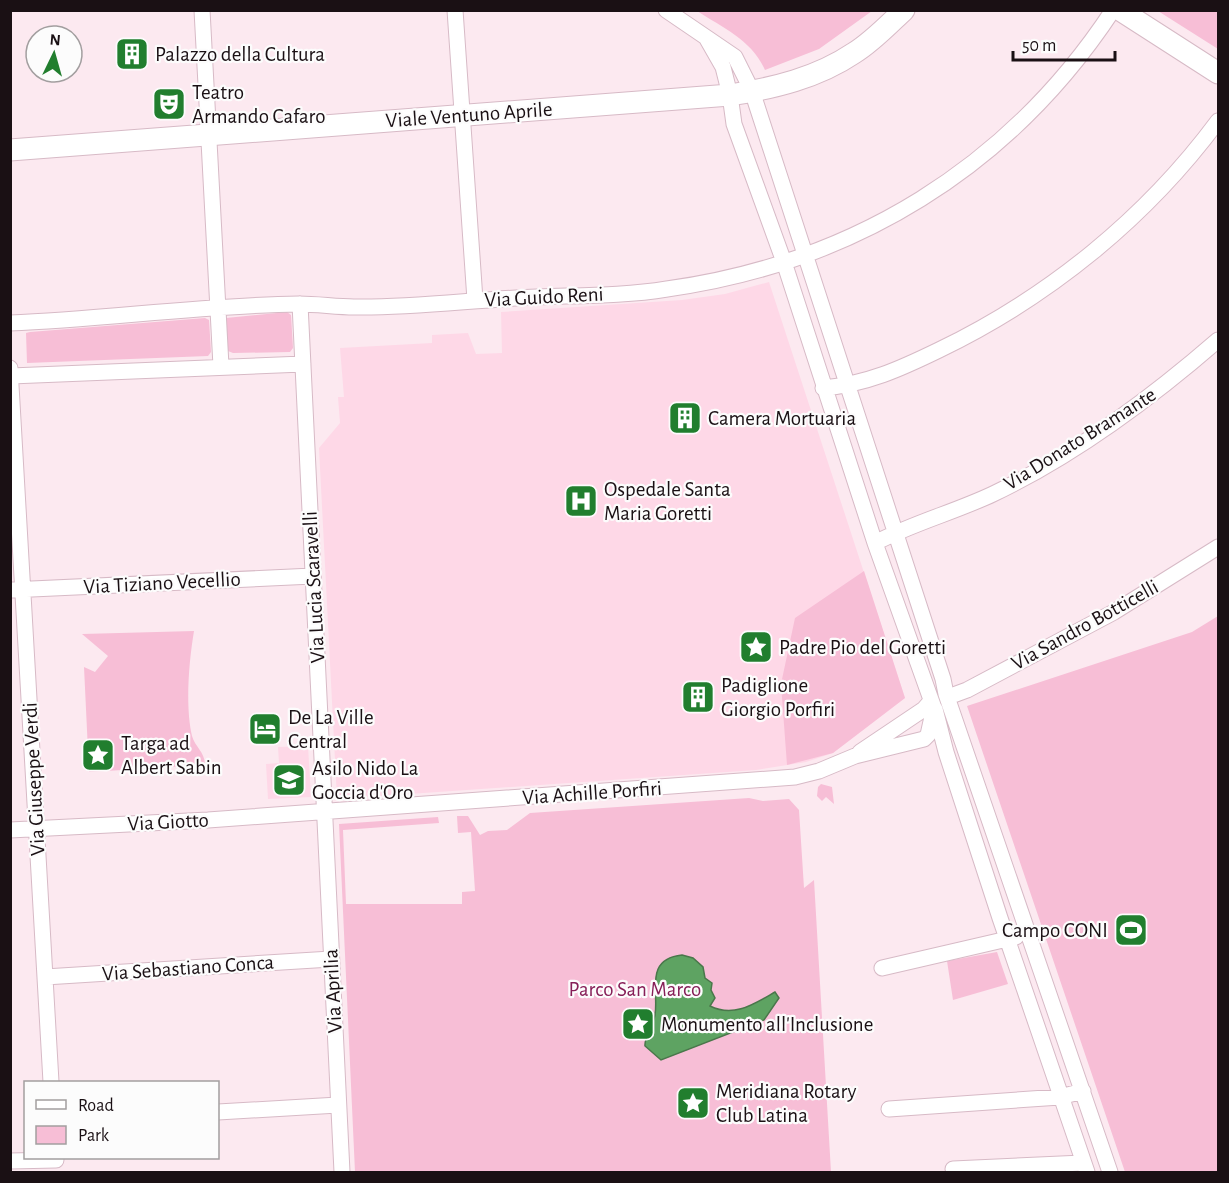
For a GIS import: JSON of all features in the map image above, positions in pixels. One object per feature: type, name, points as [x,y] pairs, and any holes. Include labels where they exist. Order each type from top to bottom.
[{"type":"main road","name":"Viale Ventuno Aprile","points":[[10,150],[730,95],[788,84],[827,68],[855,53],[904,10]]},
{"type":"main road","points":[[1120,10],[1218,73]]},
{"type":"street","points":[[202,10],[221,366]]},
{"type":"street","points":[[455,10],[475,300]]},
{"type":"street","points":[[666,10],[735,57],[752,91],[948,697],[1110,1173]]},
{"type":"street","name":"Via Guido Reni","points":[[10,323],[219,308],[300,304],[356,307],[665,290],[732,277],[842,242],[891,218],[941,186],[990,150],[1031,113],[1060,82],[1113,10]]},
{"type":"street","points":[[705,36],[723,67],[734,123],[784,262],[875,543],[932,705],[1085,1168],[953,1169]]},
{"type":"street","points":[[824,388],[861,384],[963,338],[1016,308],[1062,276],[1138,214],[1218,121]]},
{"type":"street","name":"Via Lucia Scaravelli","points":[[300,304],[325,810]]},
{"type":"street","name":"Via Donato Bramante","points":[[875,543],[896,532],[992,494],[1046,465],[1169,383],[1218,340]]},
{"type":"street","points":[[11,375],[303,364]]},
{"type":"street","name":"Via Giuseppe Verdi","points":[[11,375],[16,590],[36,828],[51,1081]]},
{"type":"street","name":"Via Sandro Botticelli","points":[[932,705],[937,692],[948,697],[967,690],[1114,612],[1218,547]]},
{"type":"street","name":"Via Tiziano Vecellio","points":[[16,590],[313,576]]},
{"type":"street","name":"Via Achille Porfiri","points":[[855,756],[932,705]]},
{"type":"street","name":"Via Achille Porfiri","points":[[325,810],[795,777],[819,771],[855,756],[924,739],[928,735],[932,705]]},
{"type":"street","name":"Via Giotto","points":[[10,830],[208,820],[325,810]]},
{"type":"street","name":"Via Aprilia","points":[[325,810],[342,1173]]},
{"type":"street","points":[[882,968],[1008,940],[1027,932]]},
{"type":"street","name":"Via Sebastiano Conca","points":[[45,977],[331,959]]},
{"type":"street","points":[[889,1108],[1060,1096],[1083,1091]]},
{"type":"street","points":[[219,1112],[338,1105]]},
{"type":"street","points":[[10,1161],[56,1163]]},
{"type":"shaded area","name":"Ospedale Santa Maria Goretti","points":[[769,282],[905,698],[833,753],[806,762],[756,770],[337,799],[319,448],[340,423],[338,397],[344,397],[340,348],[432,343],[432,335],[468,333],[476,354],[502,353],[501,312],[682,300],[725,294]]},
{"type":"shaded area","name":"Asilo Nido La Goccia d'Oro","points":[[308,746],[311,797],[268,799],[266,764],[279,763],[278,747]]},
{"type":"shaded area","points":[[682,955],[693,958],[703,967],[705,978],[712,983],[711,990],[715,998],[710,1006],[727,1011],[736,1010],[752,1005],[775,992],[779,998],[764,1020],[661,1060],[645,1046],[655,1015],[656,978],[662,963]]},
{"type":"green space","points":[[697,11],[872,11],[819,49],[765,70],[745,43]]},
{"type":"green space","points":[[1158,11],[1218,11],[1218,49]]},
{"type":"green space","points":[[287,312],[291,315],[293,348],[290,352],[233,353],[228,351],[226,318]]},
{"type":"green space","points":[[205,318],[209,320],[211,352],[208,356],[27,363],[26,333]]},
{"type":"green space","points":[[864,571],[905,698],[833,753],[787,765],[781,684],[795,618]]},
{"type":"green space","name":"Campo CONI","points":[[1218,616],[1218,1172],[1125,1172],[967,706],[1192,632]]},
{"type":"green space","points":[[194,631],[189,669],[190,724],[192,736],[205,765],[89,772],[84,667],[95,672],[108,656],[82,634]]},
{"type":"green space","points":[[821,784],[832,787],[834,804],[826,797],[822,801],[817,796],[818,787]]},
{"type":"green space","name":"Parco San Marco","points":[[749,798],[763,801],[789,799],[799,810],[804,888],[814,880],[831,1172],[355,1172],[339,824],[438,817],[439,823],[343,830],[346,904],[462,904],[462,892],[475,891],[471,832],[458,833],[457,816],[468,816],[480,835],[488,831],[507,830],[530,813]]},
{"type":"green space","points":[[997,952],[1008,984],[953,1000],[947,961]]},
{"type":"place","name":"Palazzo della Cultura","points":[[132,54]]},
{"type":"place","name":"Teatro Armando Cafaro","points":[[169,104]]},
{"type":"place","name":"Camera Mortuaria","points":[[685,418]]},
{"type":"place","name":"Ospedale Santa Maria Goretti","points":[[581,501]]},
{"type":"place","name":"Padre Pio del Goretti","points":[[756,647]]},
{"type":"place","name":"Padiglione Giorgio Porfiri","points":[[698,697]]},
{"type":"place","name":"De La Ville Central","points":[[265,729]]},
{"type":"place","name":"Targa ad Albert Sabin","points":[[98,755]]},
{"type":"place","name":"Asilo Nido La Goccia d'Oro","points":[[289,780]]},
{"type":"place","name":"Campo CONI","points":[[1131,930]]},
{"type":"place","name":"Monumento all'Inclusione","points":[[638,1024]]},
{"type":"place","name":"Meridiana Rotary Club Latina","points":[[693,1103]]}]
